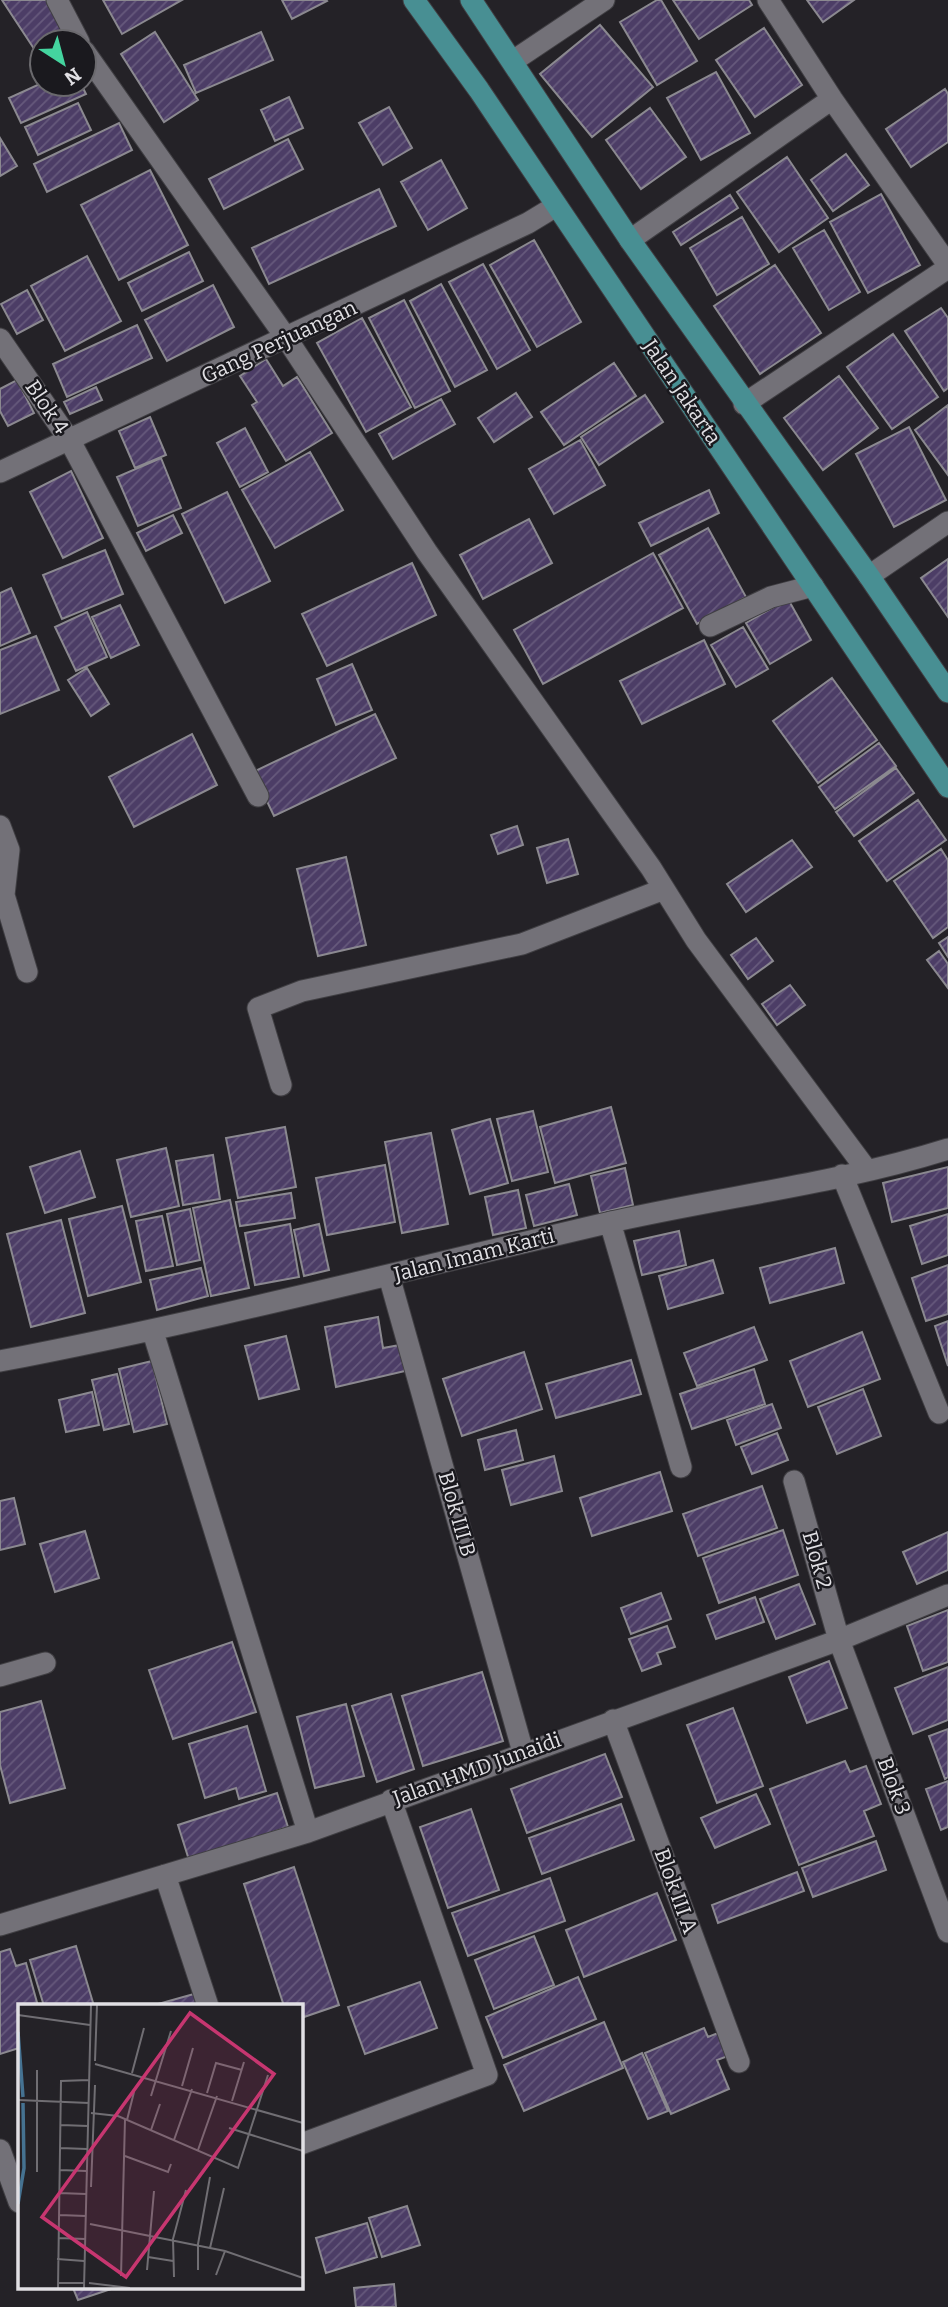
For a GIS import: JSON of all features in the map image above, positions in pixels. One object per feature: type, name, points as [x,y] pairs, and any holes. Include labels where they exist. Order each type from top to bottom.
[{"type":"main road","name":"Jalan Jakarta","points":[[414,0],[948,787]]},
{"type":"main road","name":"Jalan Jakarta","points":[[471,0],[630,240],[744,404],[869,576],[948,692]]},
{"type":"street","points":[[57,0],[72,28]]},
{"type":"street","points":[[513,61],[604,0]]},
{"type":"street","points":[[744,404],[948,266],[832,99],[768,0]]},
{"type":"street","points":[[98,71],[287,339],[427,552],[664,889],[696,940],[866,1169]]},
{"type":"street","points":[[630,240],[832,99]]},
{"type":"street","name":"Gang Perjuangan","points":[[0,472],[287,339],[528,223],[556,206]]},
{"type":"street","name":"Blok 4","points":[[0,339],[70,441],[258,796]]},
{"type":"street","points":[[869,576],[948,523]]},
{"type":"street","points":[[710,626],[771,597],[813,586]]},
{"type":"street","points":[[0,826],[9,850],[5,895],[27,972]]},
{"type":"street","points":[[281,1084],[258,1008],[302,991],[522,944],[664,889]]},
{"type":"street","name":"Jalan Imam Karti","points":[[0,1361],[153,1332],[610,1222],[842,1175],[948,1149]]},
{"type":"street","points":[[842,1175],[939,1413]]},
{"type":"street","points":[[610,1222],[681,1467]]},
{"type":"street","name":"Blok III B","points":[[389,1276],[523,1752]]},
{"type":"street","points":[[153,1332],[308,1832]]},
{"type":"street","name":"Blok 2","points":[[794,1481],[839,1640]]},
{"type":"street","name":"Jalan HMD Junaidi","points":[[0,1925],[308,1832],[523,1752],[839,1640],[948,1595]]},
{"type":"street","name":"Blok 3","points":[[839,1640],[948,1931]]},
{"type":"street","points":[[0,1676],[45,1663]]},
{"type":"street","name":"Blok III A","points":[[613,1720],[739,2062]]},
{"type":"street","points":[[303,2143],[487,2076],[391,1800]]},
{"type":"street","points":[[165,1875],[207,2004]]},
{"type":"street","points":[[0,2150],[18,2199]]},
{"type":"building","points":[[2,0],[46,0],[65,28],[28,28],[28,40]]},
{"type":"building","points":[[103,0],[182,0],[122,34]]},
{"type":"building","points":[[282,0],[326,0],[327,1],[292,19]]},
{"type":"building","points":[[661,0],[697,61],[657,85],[620,22]]},
{"type":"building","points":[[673,0],[749,0],[752,5],[699,39]]},
{"type":"building","points":[[807,0],[854,0],[823,22]]},
{"type":"building","points":[[600,25],[653,87],[592,137],[540,74]]},
{"type":"building","points":[[764,28],[802,85],[755,117],[716,60]]},
{"type":"building","points":[[155,32],[198,100],[164,122],[121,54]]},
{"type":"building","points":[[261,32],[273,60],[196,93],[184,65]]},
{"type":"building","points":[[716,72],[750,133],[701,160],[667,98]]},
{"type":"building","points":[[28,89],[28,98],[77,98],[21,123],[9,98]]},
{"type":"building","points":[[945,89],[948,94],[948,142],[911,167],[886,129]]},
{"type":"building","points":[[289,97],[303,128],[275,141],[261,110]]},
{"type":"building","points":[[78,103],[91,130],[38,155],[25,127]]},
{"type":"building","points":[[389,107],[412,148],[383,165],[359,123]]},
{"type":"building","points":[[650,108],[686,157],[641,189],[606,140]]},
{"type":"building","points":[[119,123],[132,150],[47,192],[34,164]]},
{"type":"building","points":[[0,138],[17,166],[0,176]]},
{"type":"building","points":[[288,139],[303,169],[224,209],[209,179]]},
{"type":"building","points":[[846,154],[869,185],[833,211],[811,180]]},
{"type":"building","points":[[787,157],[828,218],[779,252],[737,192]]},
{"type":"building","points":[[441,160],[467,208],[428,230],[401,182]]},
{"type":"building","points":[[150,170],[188,245],[119,280],[81,205]]},
{"type":"building","points":[[379,189],[396,226],[269,284],[252,248]]},
{"type":"building","points":[[881,194],[920,265],[868,293],[830,222]]},
{"type":"building","points":[[730,195],[738,208],[681,245],[673,232]]},
{"type":"building","points":[[742,217],[769,264],[717,295],[690,248]]},
{"type":"building","points":[[824,230],[860,292],[829,310],[793,248]]},
{"type":"building","points":[[534,240],[581,322],[537,347],[490,265]]},
{"type":"building","points":[[189,252],[203,281],[142,311],[128,283]]},
{"type":"building","points":[[87,256],[121,321],[65,351],[31,286]]},
{"type":"building","points":[[483,264],[530,350],[497,369],[449,282]]},
{"type":"building","points":[[775,265],[821,333],[760,374],[714,306]]},
{"type":"building","points":[[441,284],[487,370],[455,387],[410,301]]},
{"type":"building","points":[[213,285],[234,327],[167,361],[145,320]]},
{"type":"building","points":[[27,290],[43,320],[17,334],[1,304]]},
{"type":"building","points":[[404,300],[450,391],[415,408],[369,318]]},
{"type":"building","points":[[941,308],[948,318],[948,388],[944,391],[905,331]]},
{"type":"building","points":[[362,318],[411,407],[366,432],[317,343]]},
{"type":"building","points":[[137,325],[152,358],[67,397],[53,364]]},
{"type":"building","points":[[893,334],[938,397],[892,429],[847,367]]},
{"type":"building","points":[[266,359],[283,386],[297,377],[332,433],[286,461],[252,405],[257,402],[240,376]]},
{"type":"building","points":[[614,363],[636,396],[564,445],[541,412]]},
{"type":"building","points":[[839,376],[878,428],[823,470],[784,418]]},
{"type":"building","points":[[17,380],[34,413],[8,426],[0,411],[0,389]]},
{"type":"building","points":[[96,387],[102,400],[70,414],[64,402]]},
{"type":"building","points":[[516,393],[532,417],[494,442],[478,418]]},
{"type":"building","points":[[645,395],[663,422],[599,465],[581,437]]},
{"type":"building","points":[[441,399],[455,424],[393,459],[379,434]]},
{"type":"building","points":[[948,405],[948,475],[915,430]]},
{"type":"building","points":[[150,417],[166,455],[135,468],[119,431]]},
{"type":"building","points":[[909,427],[946,500],[894,527],[856,454]]},
{"type":"building","points":[[245,428],[268,472],[240,487],[217,443]]},
{"type":"building","points":[[580,440],[605,485],[554,514],[529,469]]},
{"type":"building","points":[[310,452],[343,510],[275,548],[242,490]]},
{"type":"building","points":[[161,458],[181,508],[138,526],[117,477]]},
{"type":"building","points":[[71,471],[103,538],[63,558],[30,492]]},
{"type":"building","points":[[709,490],[719,513],[651,546],[639,523]]},
{"type":"building","points":[[227,492],[270,581],[225,603],[182,514]]},
{"type":"building","points":[[173,515],[182,533],[146,551],[137,533]]},
{"type":"building","points":[[529,519],[552,563],[483,599],[460,555]]},
{"type":"building","points":[[708,528],[746,597],[697,624],[659,555]]},
{"type":"building","points":[[105,550],[123,594],[62,619],[43,575]]},
{"type":"building","points":[[653,553],[683,608],[543,684],[514,630]]},
{"type":"building","points":[[948,559],[948,617],[921,578]]},
{"type":"building","points":[[412,563],[436,615],[327,666],[302,614]]},
{"type":"building","points":[[11,588],[30,633],[0,646],[0,593]]},
{"type":"building","points":[[788,599],[811,640],[770,664],[746,623]]},
{"type":"building","points":[[120,605],[139,645],[111,658],[92,617]]},
{"type":"building","points":[[87,612],[107,657],[76,671],[55,627]]},
{"type":"building","points":[[743,627],[768,669],[736,687],[711,645]]},
{"type":"building","points":[[36,636],[59,690],[0,714],[0,650]]},
{"type":"building","points":[[704,640],[725,684],[642,724],[620,681]]},
{"type":"building","points":[[352,664],[372,710],[336,725],[317,679]]},
{"type":"building","points":[[87,668],[109,704],[91,716],[68,680]]},
{"type":"building","points":[[832,678],[877,740],[818,783],[773,721]]},
{"type":"building","points":[[375,714],[396,758],[274,816],[253,772]]},
{"type":"building","points":[[192,734],[217,785],[134,827],[109,777]]},
{"type":"building","points":[[879,743],[896,766],[835,809],[819,787]]},
{"type":"building","points":[[896,768],[914,793],[854,836],[836,812]]},
{"type":"building","points":[[918,800],[946,840],[887,881],[859,841]]},
{"type":"building","points":[[517,826],[523,845],[498,854],[491,835]]},
{"type":"building","points":[[568,839],[578,874],[547,883],[537,848]]},
{"type":"building","points":[[792,840],[812,867],[746,912],[727,884]]},
{"type":"building","points":[[941,849],[948,860],[948,927],[933,938],[894,881]]},
{"type":"building","points":[[346,857],[366,945],[318,956],[297,869]]},
{"type":"building","points":[[948,937],[948,957],[939,943]]},
{"type":"building","points":[[756,938],[773,961],[748,979],[731,955]]},
{"type":"building","points":[[939,951],[948,964],[948,988],[927,960]]},
{"type":"building","points":[[790,985],[805,1005],[777,1025],[762,1004]]},
{"type":"building","points":[[611,1107],[626,1163],[555,1183],[540,1127]]},
{"type":"building","points":[[533,1111],[548,1172],[512,1181],[497,1119]]},
{"type":"building","points":[[490,1119],[508,1183],[470,1194],[452,1130]]},
{"type":"building","points":[[285,1127],[296,1187],[238,1198],[226,1138]]},
{"type":"building","points":[[431,1133],[448,1224],[402,1233],[385,1142]]},
{"type":"building","points":[[166,1148],[179,1206],[131,1217],[117,1160]]},
{"type":"building","points":[[80,1151],[95,1197],[45,1213],[30,1167]]},
{"type":"building","points":[[213,1155],[220,1199],[183,1205],[176,1161]]},
{"type":"building","points":[[385,1165],[395,1222],[327,1235],[316,1178]]},
{"type":"building","points":[[948,1167],[948,1208],[892,1222],[883,1183]]},
{"type":"building","points":[[625,1168],[633,1205],[600,1213],[591,1176]]},
{"type":"building","points":[[569,1184],[577,1215],[534,1226],[526,1195]]},
{"type":"building","points":[[518,1190],[526,1228],[493,1235],[485,1197]]},
{"type":"building","points":[[291,1193],[295,1218],[240,1226],[236,1202]]},
{"type":"building","points":[[230,1200],[249,1288],[211,1296],[193,1208]]},
{"type":"building","points":[[122,1206],[141,1282],[88,1296],[69,1219]]},
{"type":"building","points":[[190,1209],[200,1260],[177,1265],[167,1214]]},
{"type":"building","points":[[948,1214],[948,1255],[922,1264],[910,1226]]},
{"type":"building","points":[[162,1216],[173,1266],[146,1271],[136,1221]]},
{"type":"building","points":[[61,1220],[85,1313],[31,1327],[7,1234]]},
{"type":"building","points":[[290,1224],[299,1277],[255,1285],[245,1233]]},
{"type":"building","points":[[319,1224],[329,1270],[304,1276],[294,1230]]},
{"type":"building","points":[[679,1231],[686,1265],[642,1275],[634,1241]]},
{"type":"building","points":[[835,1248],[844,1283],[770,1303],[760,1268]]},
{"type":"building","points":[[713,1260],[723,1293],[668,1309],[659,1276]]},
{"type":"building","points":[[948,1265],[948,1314],[926,1321],[912,1278]]},
{"type":"building","points":[[201,1268],[208,1296],[157,1310],[150,1280]]},
{"type":"building","points":[[378,1317],[383,1348],[400,1345],[405,1371],[336,1387],[325,1327]]},
{"type":"building","points":[[948,1321],[948,1366],[935,1326]]},
{"type":"building","points":[[754,1327],[767,1360],[697,1386],[684,1353]]},
{"type":"building","points":[[862,1332],[880,1379],[808,1407],[790,1361]]},
{"type":"building","points":[[286,1336],[299,1389],[259,1399],[245,1346]]},
{"type":"building","points":[[524,1352],[542,1409],[462,1436],[443,1379]]},
{"type":"building","points":[[631,1360],[641,1394],[556,1418],[546,1384]]},
{"type":"building","points":[[152,1361],[167,1424],[134,1432],[119,1369]]},
{"type":"building","points":[[754,1369],[765,1404],[692,1429],[680,1394]]},
{"type":"building","points":[[117,1374],[129,1424],[104,1430],[92,1380]]},
{"type":"building","points":[[863,1389],[881,1436],[837,1454],[818,1407]]},
{"type":"building","points":[[92,1392],[99,1425],[66,1432],[59,1400]]},
{"type":"building","points":[[772,1404],[781,1428],[736,1445],[727,1420]]},
{"type":"building","points":[[516,1430],[523,1460],[485,1470],[478,1440]]},
{"type":"building","points":[[777,1433],[788,1460],[752,1474],[741,1447]]},
{"type":"building","points":[[554,1456],[562,1491],[511,1505],[502,1470]]},
{"type":"building","points":[[660,1472],[672,1511],[592,1536],[580,1498]]},
{"type":"building","points":[[762,1486],[777,1528],[698,1556],[683,1514]]},
{"type":"building","points":[[14,1498],[25,1544],[0,1550],[0,1501]]},
{"type":"building","points":[[783,1530],[798,1575],[719,1603],[703,1558]]},
{"type":"building","points":[[85,1531],[99,1578],[55,1592],[40,1544]]},
{"type":"building","points":[[948,1532],[948,1570],[917,1584],[903,1552]]},
{"type":"building","points":[[799,1584],[815,1624],[776,1639],[760,1599]]},
{"type":"building","points":[[661,1593],[671,1619],[631,1634],[621,1608]]},
{"type":"building","points":[[755,1597],[764,1622],[716,1639],[707,1615]]},
{"type":"building","points":[[948,1610],[948,1662],[923,1671],[907,1626]]},
{"type":"building","points":[[667,1626],[675,1647],[657,1653],[661,1664],[642,1671],[629,1639]]},
{"type":"building","points":[[232,1642],[256,1712],[173,1739],[149,1670]]},
{"type":"building","points":[[829,1661],[847,1708],[807,1723],[789,1677]]},
{"type":"building","points":[[948,1667],[948,1720],[913,1734],[895,1688]]},
{"type":"building","points":[[482,1672],[503,1741],[423,1766],[402,1696]]},
{"type":"building","points":[[391,1694],[414,1769],[377,1782],[352,1706]]},
{"type":"building","points":[[41,1701],[65,1788],[10,1803],[0,1765],[0,1712]]},
{"type":"building","points":[[346,1704],[364,1776],[315,1788],[297,1717]]},
{"type":"building","points":[[733,1708],[763,1786],[717,1803],[687,1725]]},
{"type":"building","points":[[247,1726],[266,1791],[239,1799],[236,1788],[205,1798],[189,1744]]},
{"type":"building","points":[[948,1729],[948,1777],[945,1779],[929,1736]]},
{"type":"building","points":[[605,1754],[622,1797],[527,1833],[511,1789]]},
{"type":"building","points":[[845,1761],[850,1772],[866,1766],[881,1804],[864,1811],[874,1836],[799,1865],[770,1789]]},
{"type":"building","points":[[948,1781],[948,1827],[941,1830],[926,1789]]},
{"type":"building","points":[[277,1793],[288,1827],[189,1860],[178,1825]]},
{"type":"building","points":[[756,1794],[770,1824],[715,1848],[701,1818]]},
{"type":"building","points":[[621,1804],[634,1840],[542,1874],[529,1838]]},
{"type":"building","points":[[471,1809],[499,1890],[448,1908],[420,1827]]},
{"type":"building","points":[[876,1841],[886,1870],[813,1897],[802,1868]]},
{"type":"building","points":[[294,1867],[339,2005],[303,2017],[303,2004],[283,2004],[244,1884]]},
{"type":"building","points":[[797,1872],[804,1891],[718,1923],[712,1905]]},
{"type":"building","points":[[550,1878],[565,1921],[468,1956],[452,1913]]},
{"type":"building","points":[[657,1893],[676,1940],[584,1977],[566,1930]]},
{"type":"building","points":[[534,1936],[554,1985],[494,2009],[475,1960]]},
{"type":"building","points":[[76,1946],[93,2004],[43,2004],[30,1960]]},
{"type":"building","points":[[10,1949],[16,1966],[26,1963],[37,2004],[18,2004],[18,2048],[0,2054],[0,1952]]},
{"type":"building","points":[[578,1977],[596,2019],[503,2058],[486,2017]]},
{"type":"building","points":[[420,1982],[437,2028],[365,2054],[348,2007]]},
{"type":"building","points":[[201,1992],[204,2004],[158,2004]]},
{"type":"building","points":[[604,2022],[623,2068],[524,2111],[504,2065]]},
{"type":"building","points":[[704,2028],[708,2037],[718,2033],[728,2056],[717,2060],[729,2089],[671,2114],[645,2053]]},
{"type":"building","points":[[642,2053],[668,2111],[648,2119],[623,2062]]},
{"type":"building","points":[[407,2206],[420,2245],[382,2257],[369,2218]]},
{"type":"building","points":[[367,2223],[377,2257],[326,2273],[316,2238]]},
{"type":"building","points":[[394,2284],[396,2307],[356,2307],[354,2288]]},
{"type":"building","points":[[74,2290],[108,2290],[78,2300]]}]
